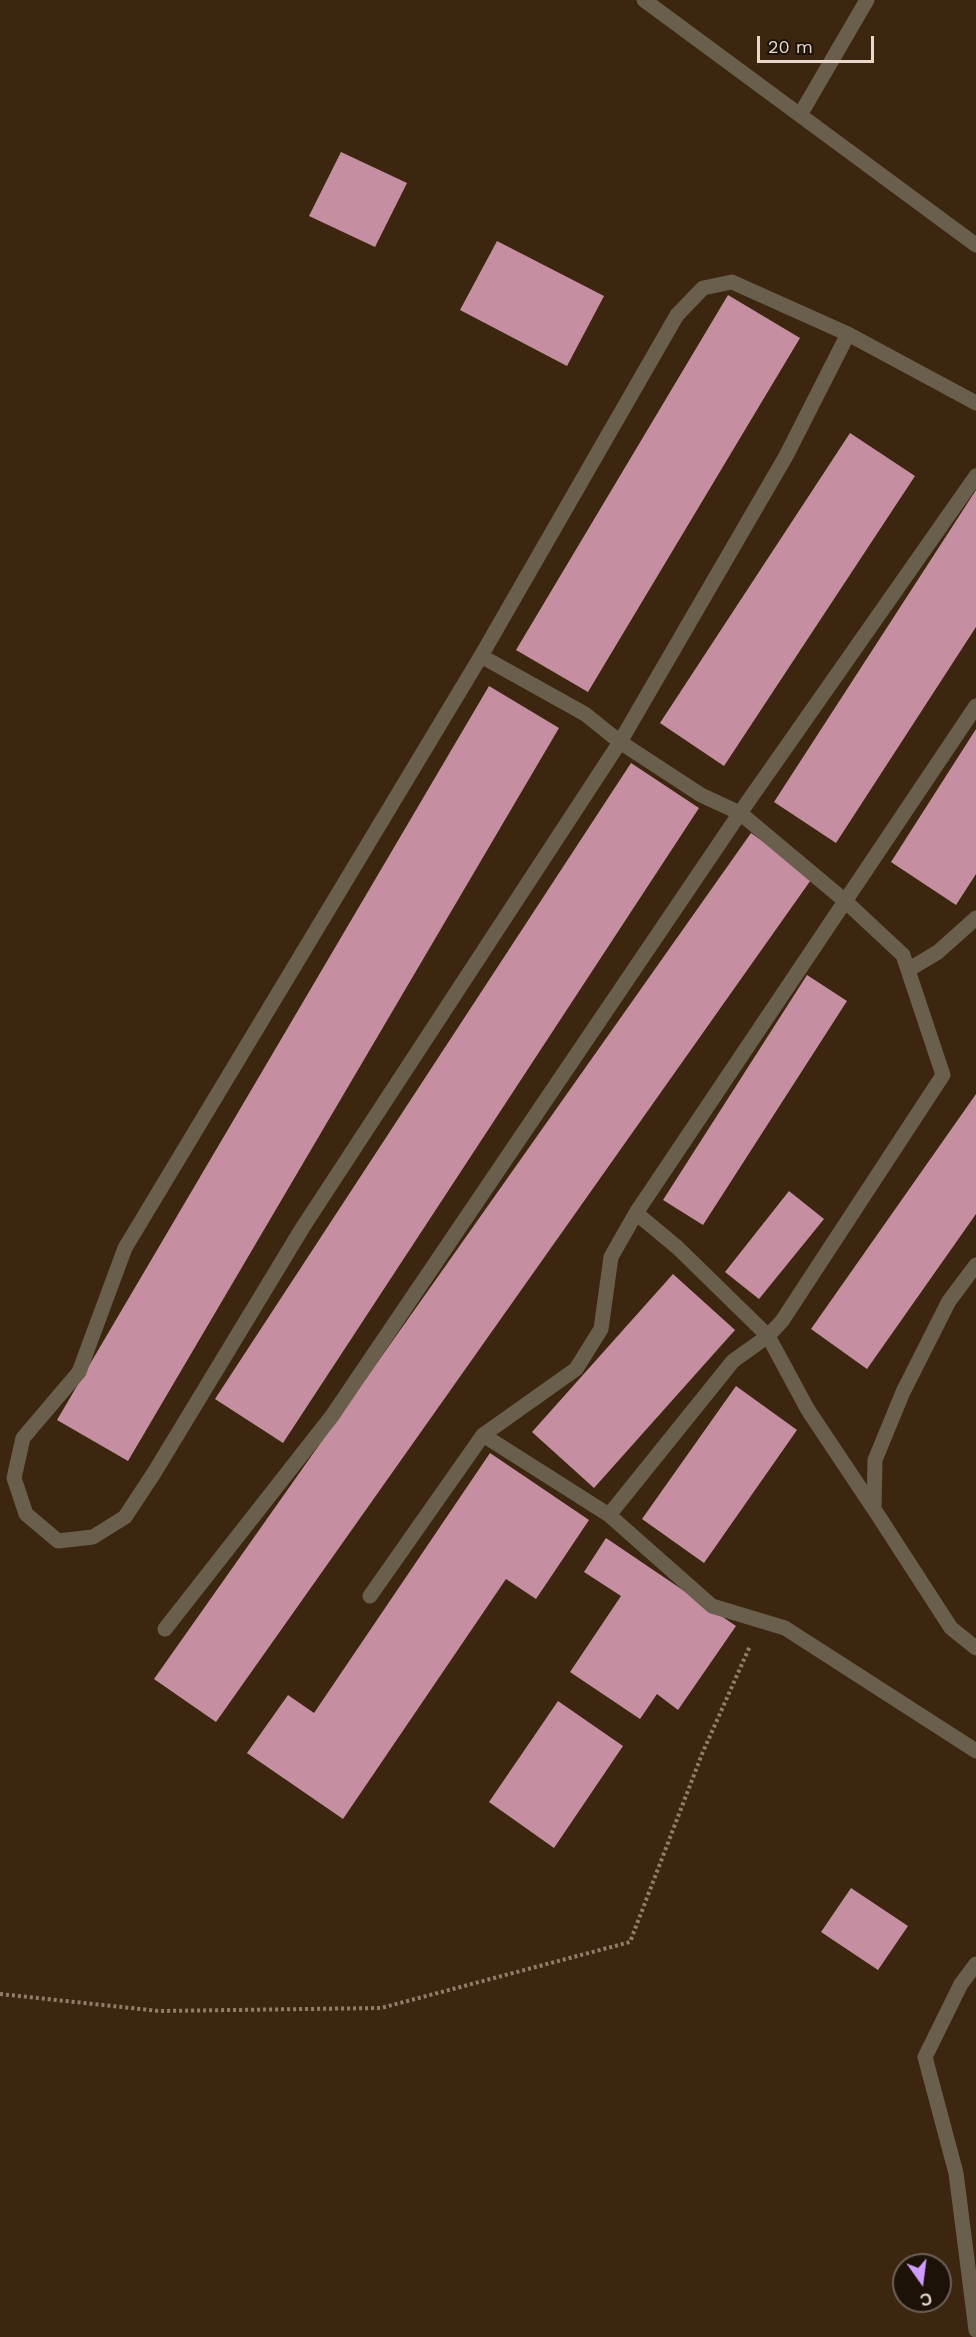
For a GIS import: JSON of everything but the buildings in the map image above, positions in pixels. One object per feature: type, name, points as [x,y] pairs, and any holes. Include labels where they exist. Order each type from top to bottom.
[{"type":"street","points":[[644,0],[976,245]]},
{"type":"street","points":[[800,115],[867,0]]},
{"type":"street","points":[[848,334],[786,456],[620,742],[303,1227],[125,1517],[93,1537],[58,1541],[26,1514],[14,1478],[23,1438],[79,1372],[125,1248],[481,656],[677,315],[703,288],[732,282],[848,334],[976,403]]},
{"type":"street","points":[[165,1629],[332,1416],[740,813],[976,476]]},
{"type":"street","points":[[481,656],[585,714],[620,742],[701,795],[740,813],[844,900],[903,955],[943,1075],[782,1321],[768,1336],[733,1361],[609,1515]]},
{"type":"street","points":[[370,1596],[483,1435],[576,1369],[601,1329],[611,1257],[636,1213],[976,706]]},
{"type":"street","points":[[908,970],[938,952],[976,918]]},
{"type":"street","points":[[636,1213],[678,1248],[768,1336],[808,1410],[951,1628],[976,1648]]},
{"type":"street","points":[[874,1509],[875,1460],[903,1392],[949,1301],[976,1265]]},
{"type":"street","points":[[483,1435],[609,1515],[712,1606],[785,1628],[976,1751]]},
{"type":"street","points":[[976,1965],[960,1984],[925,2057],[956,2173],[976,2330]]},
{"type":"path","points":[[0,1994],[159,2011],[381,2008],[630,1942],[702,1754],[762,1621]]}]
